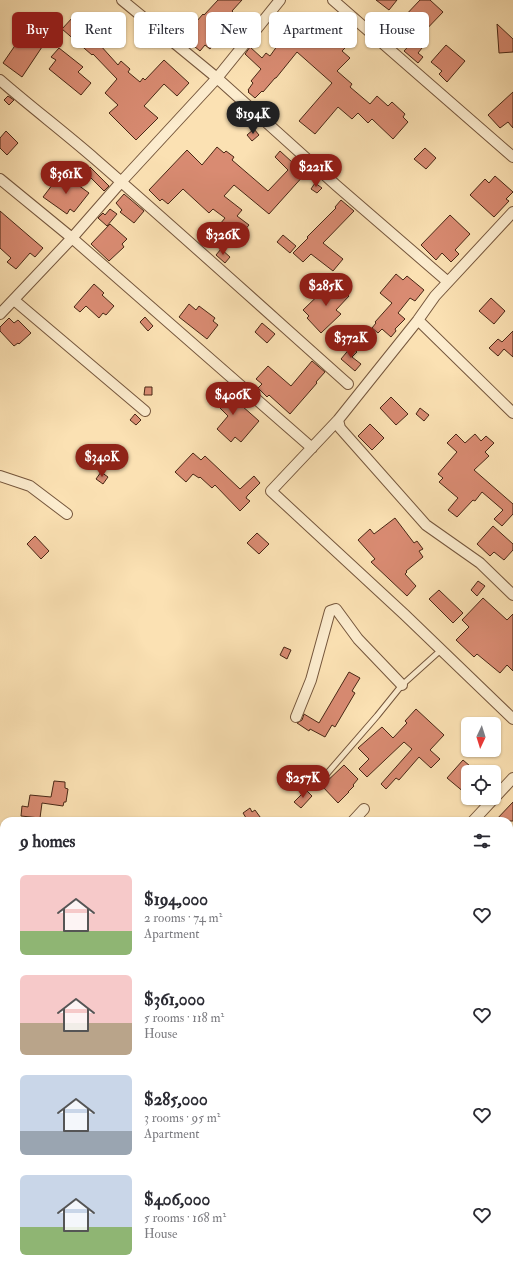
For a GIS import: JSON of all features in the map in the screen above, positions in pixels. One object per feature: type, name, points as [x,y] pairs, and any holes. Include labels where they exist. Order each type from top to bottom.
[{"type":"street","points":[[122,0],[217,78],[331,181],[448,282]]},
{"type":"street","points":[[0,314],[72,238],[121,182],[217,78],[280,0]]},
{"type":"street","points":[[333,0],[513,157]]},
{"type":"street","points":[[0,80],[28,105],[72,139],[348,384]]},
{"type":"street","points":[[0,179],[72,238],[312,448]]},
{"type":"street","points":[[511,218],[435,296],[418,320],[338,420],[271,491],[442,649],[513,719]]},
{"type":"street","points":[[14,300],[145,411]]},
{"type":"street","points":[[418,320],[513,413]]},
{"type":"street","points":[[338,420],[340,428],[426,524],[480,563],[513,595]]},
{"type":"street","points":[[0,476],[30,486],[67,514]]},
{"type":"street","points":[[296,717],[311,680],[330,611],[336,609],[358,639],[402,685]]},
{"type":"street","points":[[477,817],[513,779]]},
{"type":"street","points":[[357,817],[364,809]]},
{"type":"lane","points":[[318,784],[402,685],[442,649]]},
{"type":"building","points":[[218,0],[242,0],[232,11],[233,12],[207,12]]},
{"type":"building","points":[[376,0],[397,0],[389,10]]},
{"type":"building","points":[[420,0],[430,0],[443,12],[429,27],[429,12],[409,12]]},
{"type":"building","points":[[206,13],[206,46],[205,45],[200,51],[196,48],[198,48],[198,20],[203,14],[204,15]]},
{"type":"building","points":[[71,19],[71,37],[63,30]]},
{"type":"building","points":[[497,24],[513,39],[513,52],[499,53]]},
{"type":"building","points":[[446,45],[465,61],[447,82],[439,74],[442,71],[431,62]]},
{"type":"building","points":[[13,48],[41,48],[22,77],[3,63]]},
{"type":"building","points":[[59,48],[83,67],[78,72],[91,83],[81,95],[49,69],[56,60],[51,57]]},
{"type":"building","points":[[84,48],[103,48],[118,65],[121,61],[130,69],[128,72],[140,82],[143,78],[145,80],[164,60],[189,83],[177,96],[164,84],[144,106],[158,118],[136,140],[109,113],[118,105],[105,93],[117,79],[93,54],[92,55]]},
{"type":"building","points":[[249,48],[251,48],[262,58],[266,53],[270,56],[276,48],[345,48],[342,51],[350,58],[337,71],[352,84],[350,87],[370,104],[377,96],[388,106],[392,102],[405,114],[403,117],[408,122],[393,139],[372,119],[368,123],[358,113],[352,119],[338,107],[315,134],[299,121],[332,83],[297,52],[276,78],[255,98],[248,92],[248,90],[253,83],[251,81],[261,69],[245,54]]},
{"type":"building","points":[[407,48],[422,48],[418,53],[423,57],[418,63],[404,51]]},
{"type":"building","points":[[513,92],[513,128],[508,122],[500,128],[488,115]]},
{"type":"building","points":[[8,96],[14,100],[9,105],[4,100]]},
{"type":"building","points":[[254,129],[259,135],[252,141],[247,135]]},
{"type":"building","points":[[6,131],[18,143],[7,155],[0,148],[0,138]]},
{"type":"building","points":[[217,147],[224,153],[226,151],[234,157],[232,160],[268,191],[288,170],[275,157],[280,151],[305,174],[269,214],[234,185],[224,196],[242,210],[237,216],[249,225],[238,238],[220,224],[225,218],[213,209],[209,213],[183,189],[168,204],[162,199],[160,201],[149,190],[187,150],[202,165]]},
{"type":"building","points":[[425,148],[436,158],[426,169],[414,159]]},
{"type":"building","points":[[90,167],[109,186],[104,191],[85,172]]},
{"type":"building","points":[[495,176],[513,192],[506,199],[509,201],[494,217],[470,195],[485,179],[489,183]]},
{"type":"building","points":[[67,177],[89,193],[74,212],[70,209],[67,214],[43,197],[56,180],[62,184]]},
{"type":"building","points":[[315,183],[322,188],[317,193],[311,189]]},
{"type":"building","points":[[124,194],[144,211],[134,223],[120,212],[122,210],[116,203]]},
{"type":"building","points":[[341,200],[354,211],[323,243],[343,259],[333,271],[311,254],[303,262],[293,253],[336,208],[335,207]]},
{"type":"building","points":[[110,209],[117,214],[107,226],[98,218],[103,213],[105,215]]},
{"type":"building","points":[[0,211],[43,248],[35,257],[30,253],[16,269],[7,262],[11,258],[0,248]]},
{"type":"building","points":[[450,215],[470,234],[455,250],[459,254],[451,262],[442,253],[436,260],[421,245]]},
{"type":"building","points":[[110,224],[127,239],[122,244],[124,247],[109,261],[91,244]]},
{"type":"building","points":[[283,235],[296,246],[290,253],[277,242]]},
{"type":"building","points":[[221,249],[230,257],[225,263],[216,255]]},
{"type":"building","points":[[396,274],[403,280],[407,276],[424,290],[415,301],[410,298],[398,313],[405,319],[395,329],[396,331],[391,337],[382,329],[378,333],[372,328],[376,323],[375,322],[392,303],[380,293]]},
{"type":"building","points":[[333,281],[349,296],[336,310],[341,314],[321,333],[307,318],[309,316],[303,310]]},
{"type":"building","points":[[94,284],[104,293],[102,295],[114,306],[106,315],[103,313],[99,318],[86,306],[80,312],[74,307]]},
{"type":"building","points":[[491,298],[505,311],[494,324],[479,311]]},
{"type":"building","points":[[189,304],[196,310],[199,306],[215,318],[213,321],[218,325],[207,339],[179,317]]},
{"type":"building","points":[[145,317],[153,326],[148,331],[140,322]]},
{"type":"building","points":[[9,318],[14,323],[18,320],[31,333],[19,344],[18,343],[14,346],[0,331],[0,327]]},
{"type":"building","points":[[262,323],[275,334],[267,343],[255,332]]},
{"type":"building","points":[[513,331],[513,357],[504,349],[498,356],[489,348],[498,339],[502,342]]},
{"type":"building","points":[[351,347],[357,352],[352,357],[361,364],[355,371],[341,359]]},
{"type":"building","points":[[312,361],[325,372],[290,414],[269,395],[267,397],[258,388],[262,384],[256,379],[268,366],[291,386]]},
{"type":"building","points":[[221,384],[234,397],[233,398],[259,421],[241,442],[235,437],[231,442],[217,429],[228,416],[209,397]]},
{"type":"building","points":[[145,387],[152,387],[152,395],[144,395]]},
{"type":"building","points":[[391,397],[408,414],[396,425],[380,408]]},
{"type":"building","points":[[420,408],[429,415],[424,421],[416,414]]},
{"type":"building","points":[[135,414],[141,420],[136,425],[130,420]]},
{"type":"building","points":[[370,424],[384,438],[372,450],[358,436]]},
{"type":"building","points":[[456,434],[465,443],[475,434],[481,441],[486,436],[494,443],[485,452],[489,456],[474,470],[513,504],[513,514],[502,526],[494,519],[503,510],[482,492],[475,501],[473,500],[457,517],[448,510],[458,498],[439,482],[443,478],[438,474],[457,452],[447,443]]},
{"type":"building","points":[[193,453],[201,460],[205,456],[240,489],[254,476],[260,483],[247,496],[246,498],[250,501],[240,511],[215,485],[212,488],[200,477],[199,478],[193,474],[186,482],[175,472]]},
{"type":"building","points":[[101,472],[108,477],[103,484],[96,479]]},
{"type":"building","points":[[395,518],[414,543],[417,541],[423,549],[419,551],[423,557],[406,571],[407,572],[405,574],[416,586],[407,596],[371,562],[375,559],[358,540],[370,529],[374,534]]},
{"type":"building","points":[[493,526],[513,544],[513,550],[504,560],[494,552],[490,556],[477,544]]},
{"type":"building","points":[[257,533],[269,544],[259,554],[247,543]]},
{"type":"building","points":[[35,536],[49,551],[41,559],[27,544]]},
{"type":"building","points":[[478,581],[485,586],[477,596],[471,590]]},
{"type":"building","points":[[439,590],[463,613],[453,623],[429,599]]},
{"type":"building","points":[[483,598],[507,620],[513,614],[513,671],[507,665],[500,673],[477,654],[474,657],[456,640],[469,627],[462,620]]},
{"type":"building","points":[[284,647],[291,650],[287,659],[280,655]]},
{"type":"building","points":[[349,672],[360,678],[352,691],[355,693],[335,727],[332,725],[325,737],[310,729],[309,731],[297,723],[302,720],[304,714],[319,723]]},
{"type":"building","points":[[416,709],[444,735],[430,750],[440,759],[431,768],[419,757],[399,780],[396,778],[386,789],[381,784],[412,749],[404,742],[367,777],[359,769],[369,759],[358,748],[382,727],[393,738],[407,723],[405,721]]},
{"type":"building","points":[[463,760],[469,765],[461,765],[461,790],[447,778]]},
{"type":"building","points":[[344,765],[358,779],[349,792],[338,803],[322,786]]},
{"type":"building","points":[[54,781],[65,782],[65,788],[68,789],[66,802],[64,802],[63,806],[42,803],[40,817],[21,816],[22,806],[28,807],[30,795],[51,797]]},
{"type":"building","points":[[306,790],[312,796],[301,808],[294,802]]},
{"type":"building","points":[[513,802],[513,817],[499,817]]},
{"type":"building","points":[[250,808],[252,812],[255,810],[260,817],[246,817],[243,813]]}]
